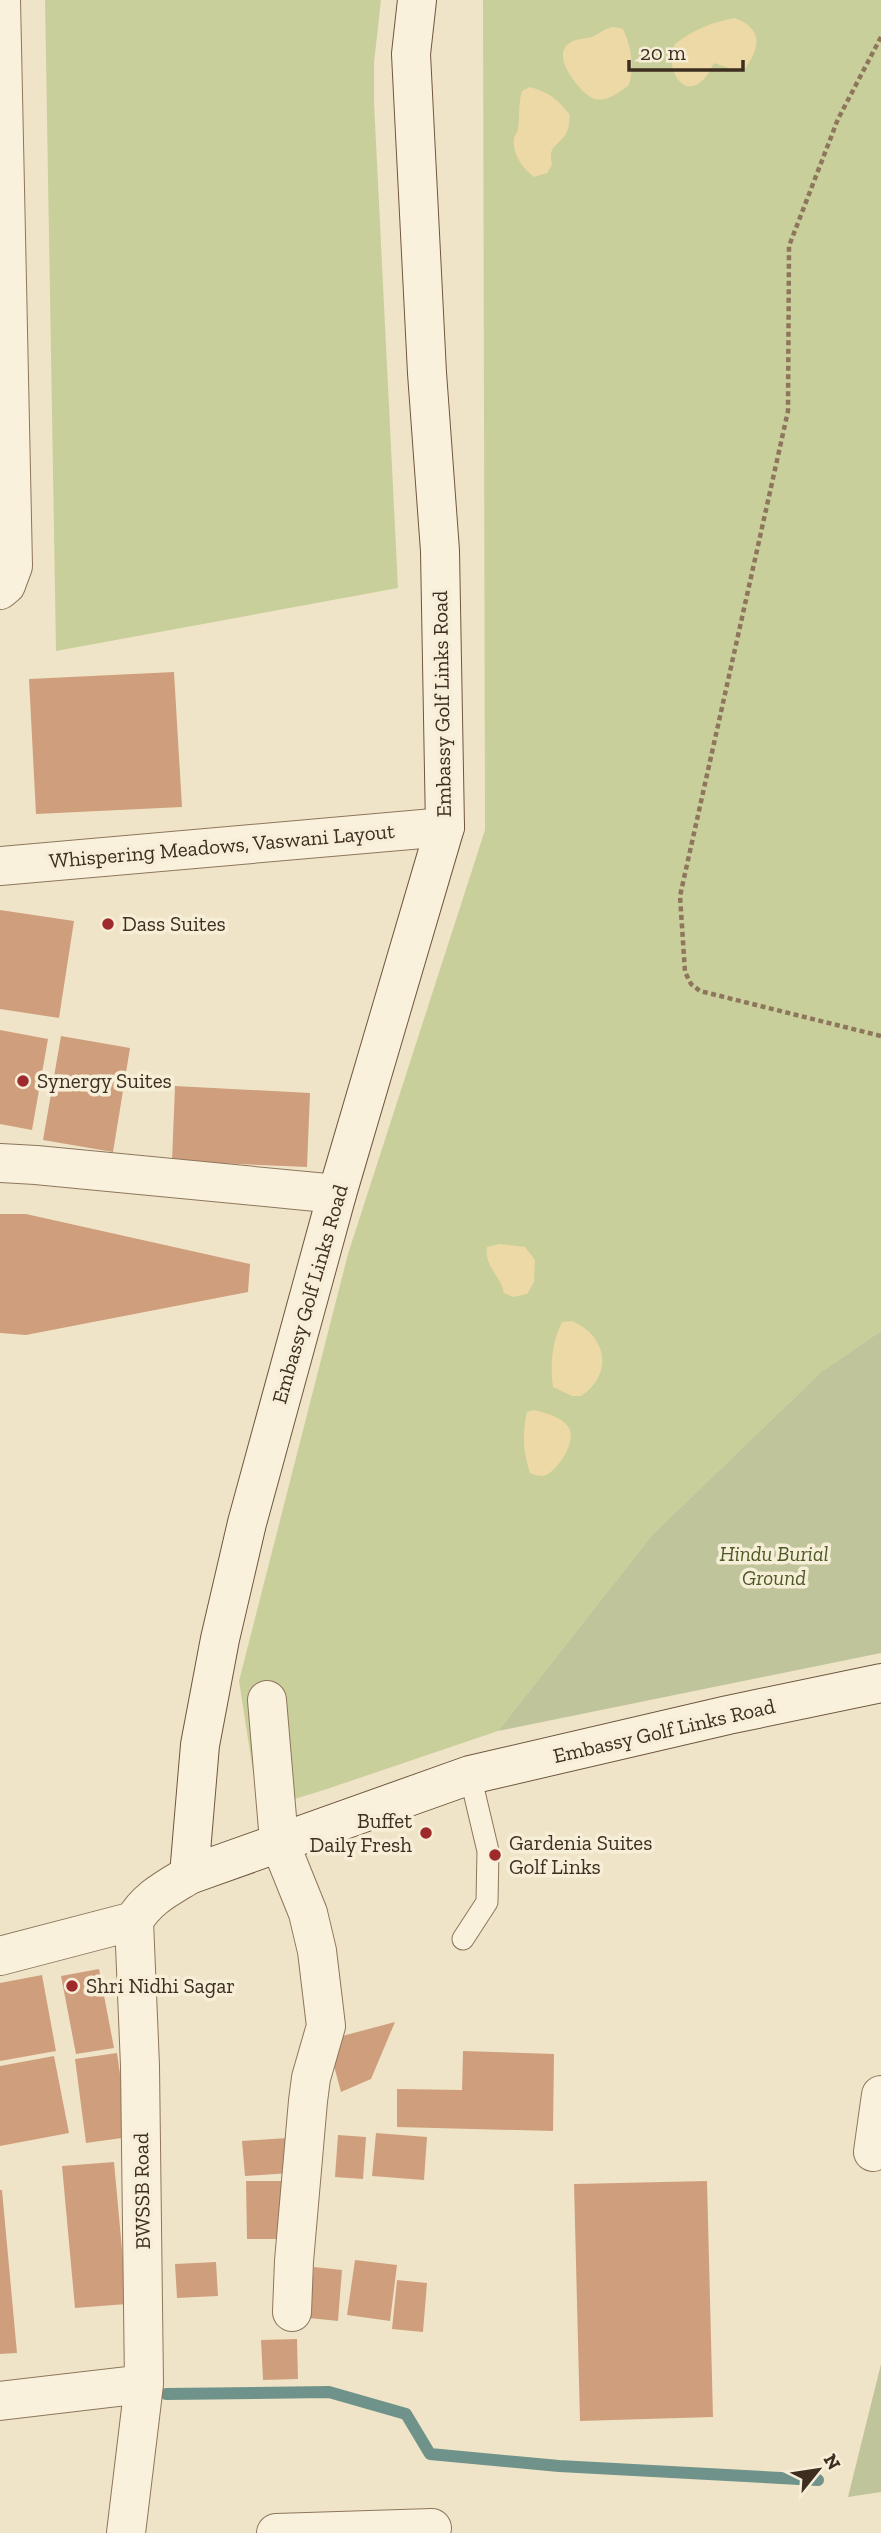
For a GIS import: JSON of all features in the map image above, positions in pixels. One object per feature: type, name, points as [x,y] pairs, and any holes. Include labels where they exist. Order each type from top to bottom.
[{"type":"street","points":[[0,590],[6,585],[13,566],[1,0]]},
{"type":"street","name":"Embassy Golf Links Road","points":[[417,0],[411,54],[427,373],[440,551],[445,827],[337,1194],[254,1496],[220,1639],[200,1745],[189,1875],[470,1775],[728,1715],[881,1684]]},
{"type":"street","name":"Whispering Meadows, Vaswani Layout","points":[[0,866],[445,827]]},
{"type":"street","points":[[0,1163],[337,1194]]},
{"type":"street","points":[[267,1700],[279,1842],[308,1913],[317,1951],[326,2026],[311,2078],[308,2101],[292,2312]]},
{"type":"street","points":[[0,1956],[134,1921],[141,1908],[154,1896],[189,1875]]},
{"type":"street","name":"BWSSB Road","points":[[125,2533],[144,2384],[140,2066],[134,1921]]},
{"type":"street","points":[[873,2152],[881,2095]]},
{"type":"street","points":[[0,2401],[144,2384]]},
{"type":"street","points":[[276,2533],[432,2528]]},
{"type":"lane","points":[[463,1939],[487,1902],[488,1851],[470,1775]]},
{"type":"path","points":[[881,37],[838,118],[789,246],[788,411],[680,896],[685,972],[691,985],[699,991],[881,1036]]},
{"type":"green space","points":[[45,0],[381,0],[374,63],[374,102],[398,588],[56,651]]},
{"type":"green space","points":[[483,0],[881,0],[881,1331],[821,1372],[652,1535],[498,1731],[259,1810],[239,1681],[348,1254],[485,830]]},
{"type":"green space","name":"Hindu Burial Ground","points":[[881,1331],[881,1653],[498,1731],[652,1535],[821,1372]]},
{"type":"green space","points":[[881,2364],[881,2492],[848,2497]]},
{"type":"sand","points":[[735,18],[744,22],[755,33],[754,54],[744,70],[738,71],[714,63],[697,85],[681,83],[673,67],[675,44],[703,27]]},
{"type":"sand","points":[[614,27],[623,29],[628,43],[632,64],[629,85],[609,98],[595,99],[584,92],[565,66],[564,50],[573,41],[592,37]]},
{"type":"sand","points":[[530,87],[553,97],[570,115],[566,134],[552,150],[552,165],[547,173],[534,177],[519,161],[514,145],[522,91]]},
{"type":"sand","points":[[500,1244],[525,1247],[535,1260],[534,1282],[527,1294],[513,1297],[504,1293],[487,1254],[487,1247]]},
{"type":"sand","points":[[572,1321],[593,1336],[602,1356],[598,1377],[592,1387],[581,1396],[572,1396],[553,1387],[552,1361],[556,1338],[562,1322]]},
{"type":"sand","points":[[534,1410],[563,1421],[571,1434],[561,1461],[544,1476],[530,1473],[525,1450],[524,1427],[527,1412]]},
{"type":"building","points":[[174,672],[182,807],[36,814],[29,679]]},
{"type":"building","points":[[0,910],[74,921],[59,1018],[0,1009]]},
{"type":"building","points":[[0,1030],[48,1039],[32,1130],[0,1124]]},
{"type":"building","points":[[61,1036],[130,1048],[113,1152],[43,1140]]},
{"type":"building","points":[[175,1086],[310,1093],[307,1167],[172,1161]]},
{"type":"building","points":[[0,1214],[26,1214],[250,1264],[248,1292],[26,1335],[0,1333]]},
{"type":"building","points":[[99,1969],[114,2048],[76,2054],[61,1976]]},
{"type":"building","points":[[42,1975],[56,2051],[0,2061],[0,1983]]},
{"type":"building","points":[[395,2022],[371,2079],[341,2092],[327,2040]]},
{"type":"building","points":[[463,2051],[554,2054],[553,2131],[397,2127],[397,2089],[462,2090]]},
{"type":"building","points":[[117,2053],[129,2137],[86,2143],[75,2059]]},
{"type":"building","points":[[54,2056],[69,2133],[0,2146],[0,2066]]},
{"type":"building","points":[[376,2133],[427,2137],[424,2180],[372,2176]]},
{"type":"building","points":[[338,2135],[366,2137],[363,2179],[335,2177]]},
{"type":"building","points":[[287,2138],[290,2173],[245,2176],[242,2141]]},
{"type":"building","points":[[114,2162],[127,2304],[75,2308],[62,2166]]},
{"type":"building","points":[[246,2181],[286,2181],[286,2239],[247,2239]]},
{"type":"building","points":[[707,2181],[713,2417],[580,2421],[574,2184]]},
{"type":"building","points":[[0,2190],[17,2353],[0,2354]]},
{"type":"building","points":[[355,2260],[397,2265],[390,2321],[347,2315]]},
{"type":"building","points":[[216,2262],[218,2296],[177,2298],[175,2264]]},
{"type":"building","points":[[314,2267],[342,2270],[338,2321],[309,2318]]},
{"type":"building","points":[[397,2280],[427,2283],[423,2332],[392,2329]]},
{"type":"building","points":[[297,2339],[298,2379],[263,2380],[261,2340]]},
{"type":"waterway","points":[[166,2394],[329,2392],[406,2414],[430,2454],[559,2466],[818,2480]]},
{"type":"place","name":"Dass Suites","points":[[108,924]]},
{"type":"place","name":"Synergy Suites","points":[[23,1081]]},
{"type":"place","name":"Buffet Daily Fresh","points":[[426,1833]]},
{"type":"place","name":"Gardenia Suites Golf Links","points":[[495,1855]]},
{"type":"place","name":"Shri Nidhi Sagar","points":[[72,1986]]}]
